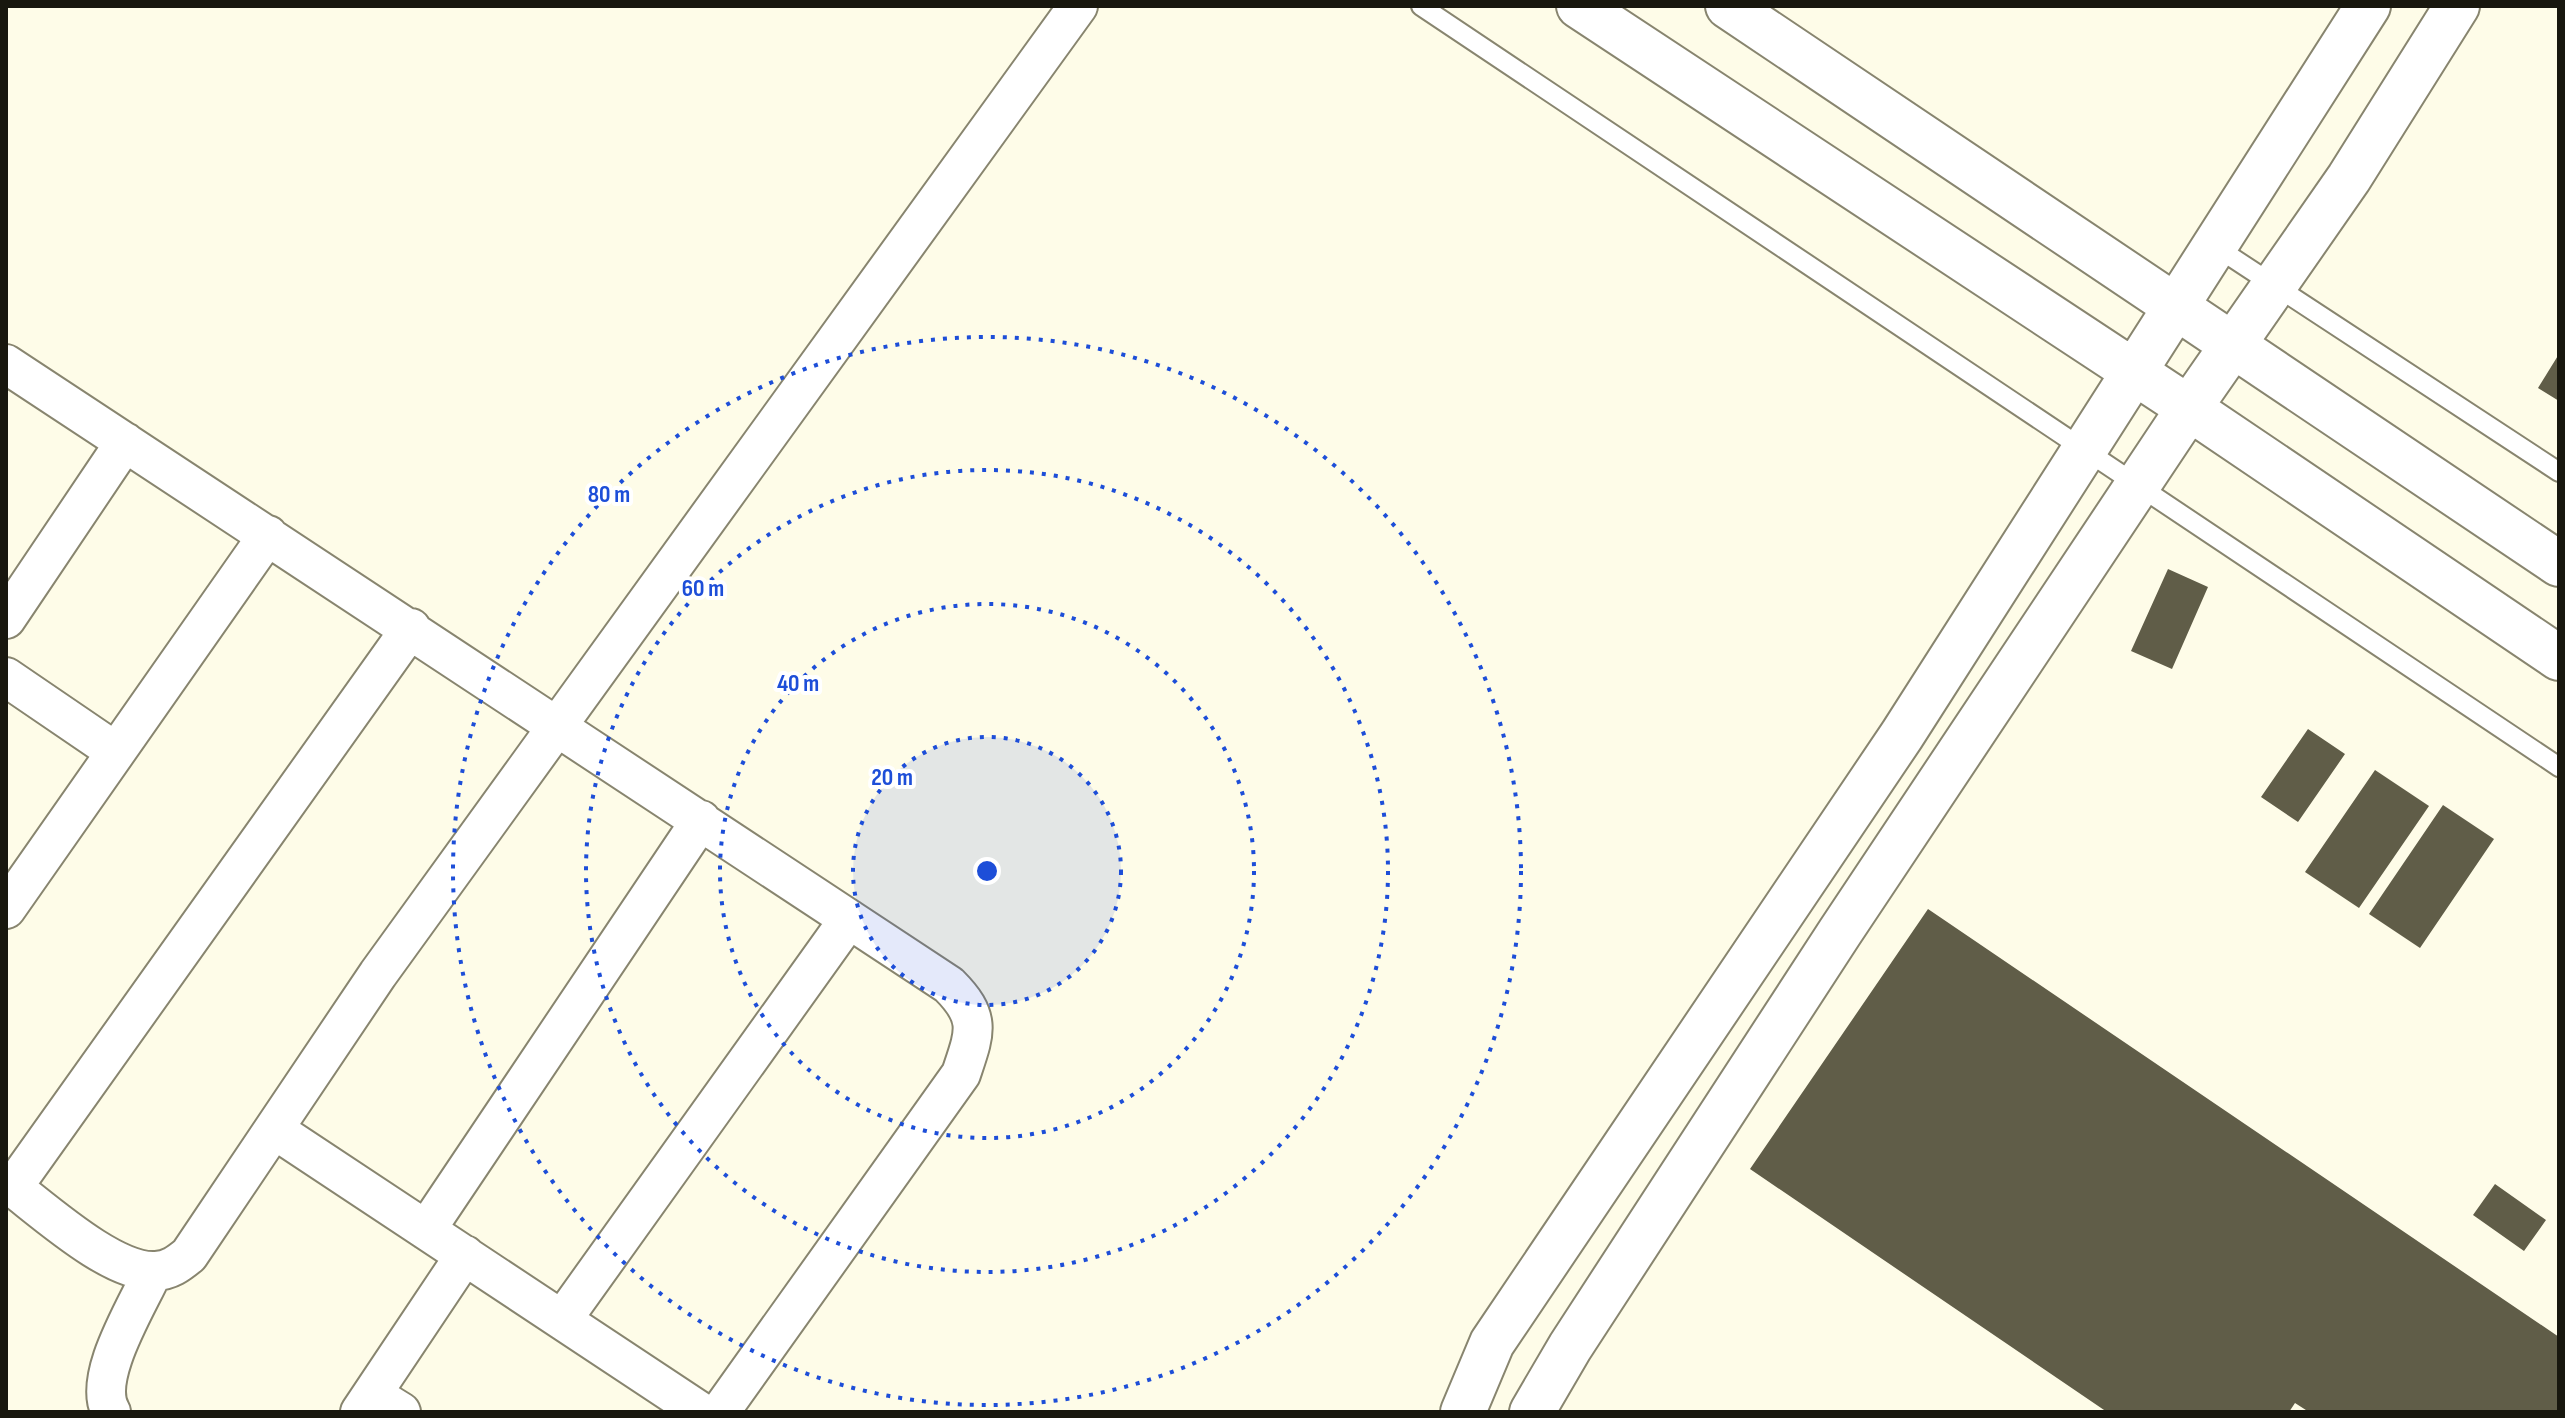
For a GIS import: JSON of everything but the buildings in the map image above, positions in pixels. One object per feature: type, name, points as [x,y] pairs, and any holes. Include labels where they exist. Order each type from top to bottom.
[{"type":"street","points":[[411,628],[9,1184],[106,1255],[129,1268],[153,1271],[173,1268],[189,1255],[378,974],[1078,6]]},
{"type":"street","points":[[1579,6],[2189,408],[2559,658]]},
{"type":"street","points":[[1728,6],[2559,564]]},
{"type":"street","points":[[1463,1412],[1492,1343],[1902,735],[2368,6]]},
{"type":"street","points":[[1532,1412],[1570,1347],[1815,971],[2189,408],[2349,178],[2457,6]]},
{"type":"street","points":[[6,364],[949,985],[969,1005],[975,1032],[961,1074],[720,1412]]},
{"type":"street","points":[[6,619],[125,442]]},
{"type":"street","points":[[6,909],[268,535]]},
{"type":"street","points":[[6,677],[116,752]]},
{"type":"street","points":[[426,1230],[701,820]]},
{"type":"street","points":[[562,1320],[849,919]]},
{"type":"street","points":[[275,1130],[701,1412]]},
{"type":"street","points":[[378,1406],[465,1255]]},
{"type":"street","points":[[111,1412],[104,1400],[108,1369],[153,1271]]},
{"type":"lane","points":[[1421,6],[2559,767]]},
{"type":"lane","points":[[2216,247],[2559,472]]}]
